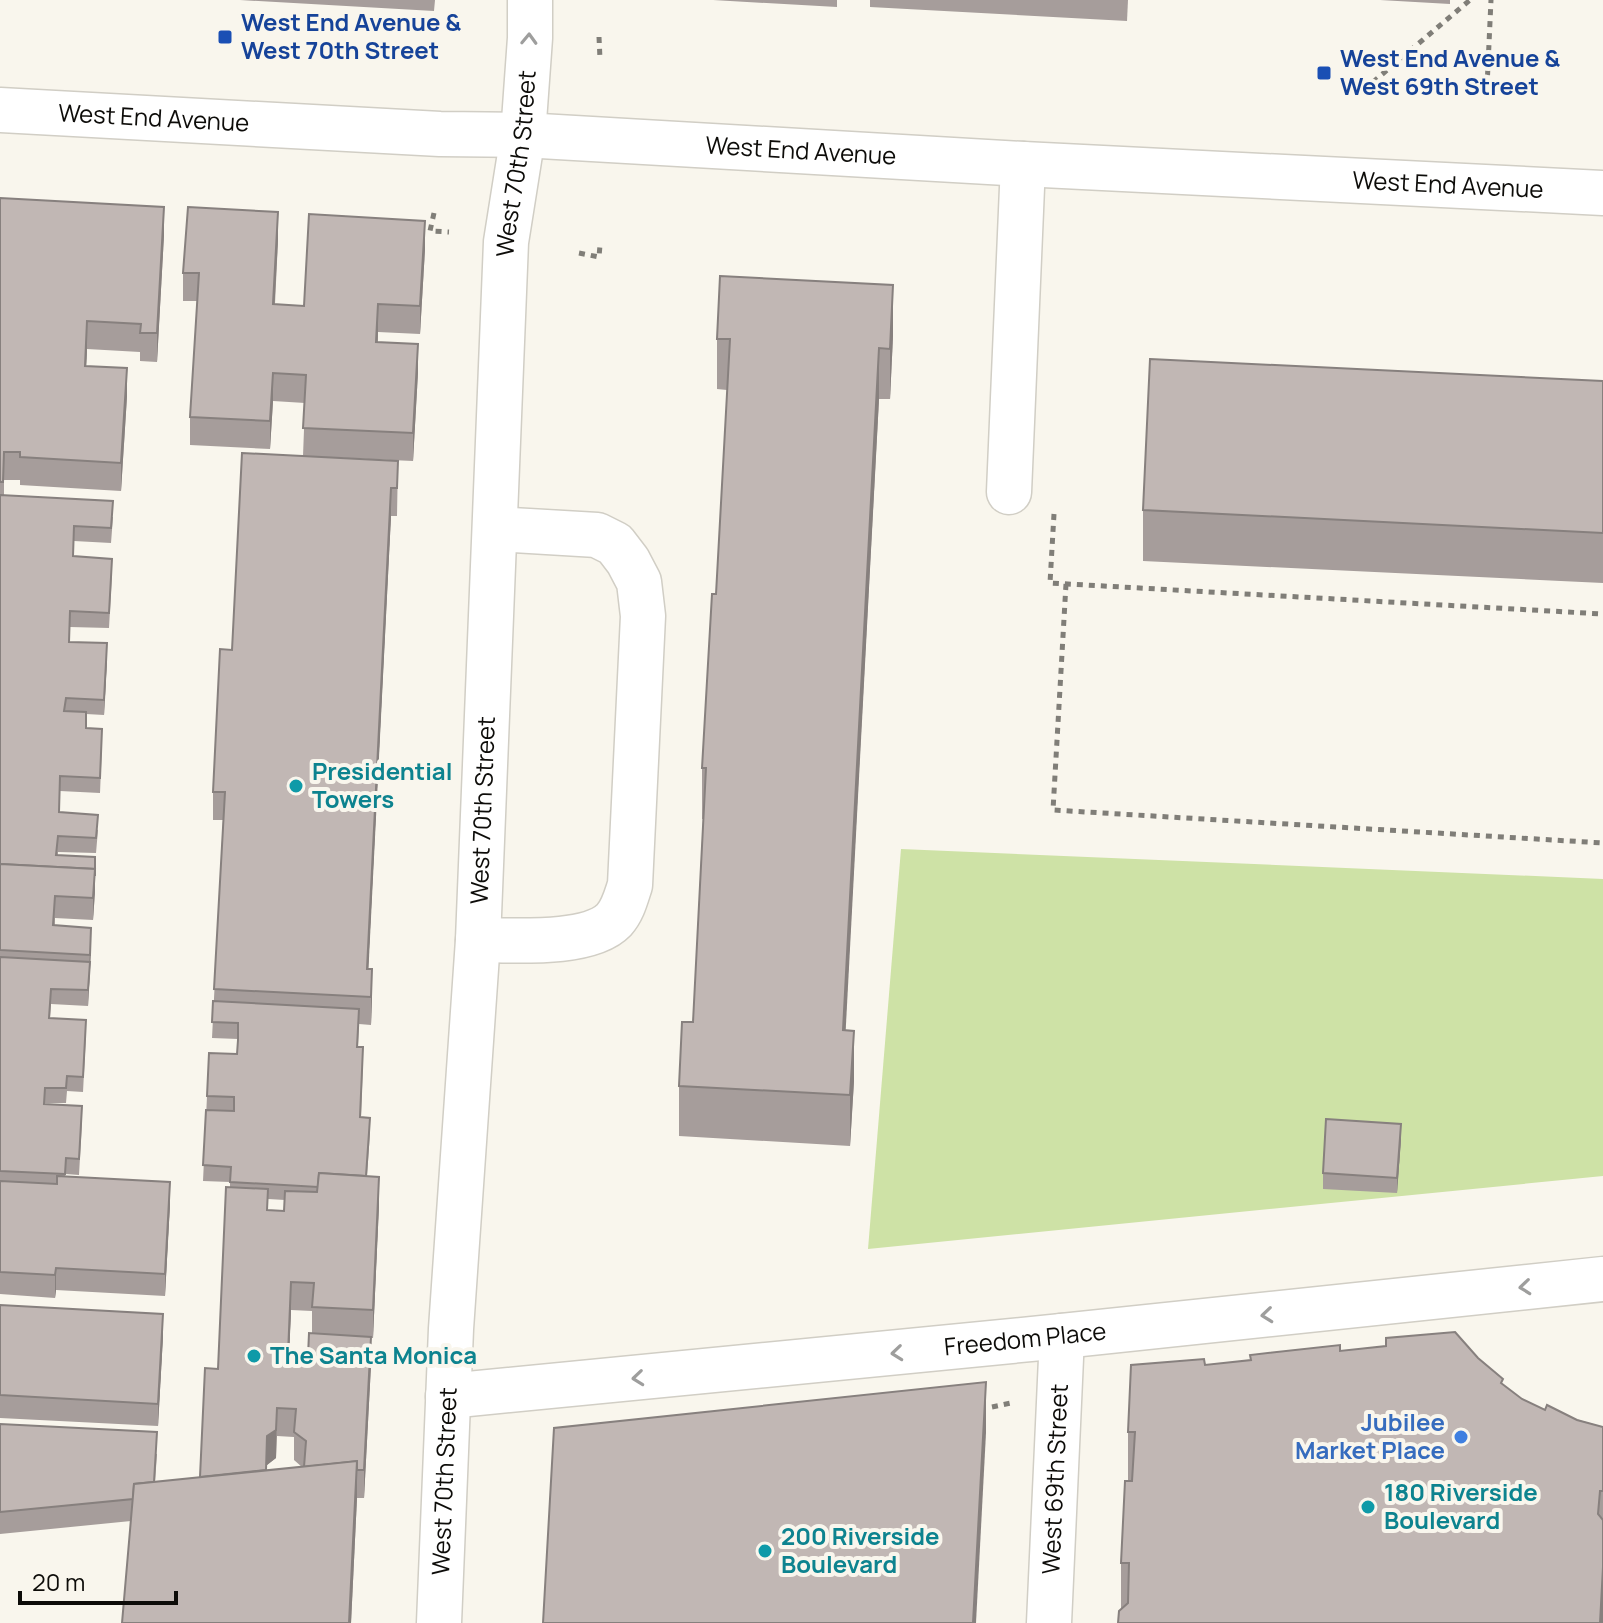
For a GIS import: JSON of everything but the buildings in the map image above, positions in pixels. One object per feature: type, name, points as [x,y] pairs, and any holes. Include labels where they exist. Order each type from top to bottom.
[{"type":"street","name":"West 70th Street","points":[[439,1623],[451,1329],[478,940],[506,242],[523,135],[530,0]]},
{"type":"street","name":"West End Avenue","points":[[0,110],[1603,193]]},
{"type":"street","points":[[1009,492],[1023,164]]},
{"type":"street","points":[[478,940],[554,940],[585,935],[613,922],[624,906],[630,885],[643,616],[639,582],[615,544],[597,535],[496,529]]},
{"type":"street","name":"Freedom Place","points":[[448,1396],[1603,1279]]},
{"type":"street","name":"West 69th Street","points":[[1049,1623],[1062,1336]]},
{"type":"path","points":[[1373,82],[1470,0]]},
{"type":"path","points":[[1487,87],[1491,0]]},
{"type":"path","points":[[599,37],[600,59]]},
{"type":"path","points":[[434,213],[430,231],[449,232]]},
{"type":"path","points":[[579,253],[599,257],[600,245]]},
{"type":"path","points":[[1054,507],[1050,583],[1603,614]]},
{"type":"path","points":[[1066,584],[1053,810],[1603,843]]},
{"type":"path","points":[[992,1407],[1014,1402]]},
{"type":"green space","points":[[901,849],[1603,879],[1603,1176],[868,1249]]},
{"type":"place","name":"West End Avenue & West 70th Street","points":[[225,37]]},
{"type":"place","name":"West End Avenue & West 69th Street","points":[[1324,73]]},
{"type":"place","name":"Presidential Towers","points":[[296,786]]},
{"type":"place","name":"The Santa Monica","points":[[254,1356]]},
{"type":"place","name":"Jubilee Market Place","points":[[1461,1437]]},
{"type":"place","name":"180 Riverside Boulevard","points":[[1368,1507]]},
{"type":"place","name":"200 Riverside Boulevard","points":[[765,1551]]}]
